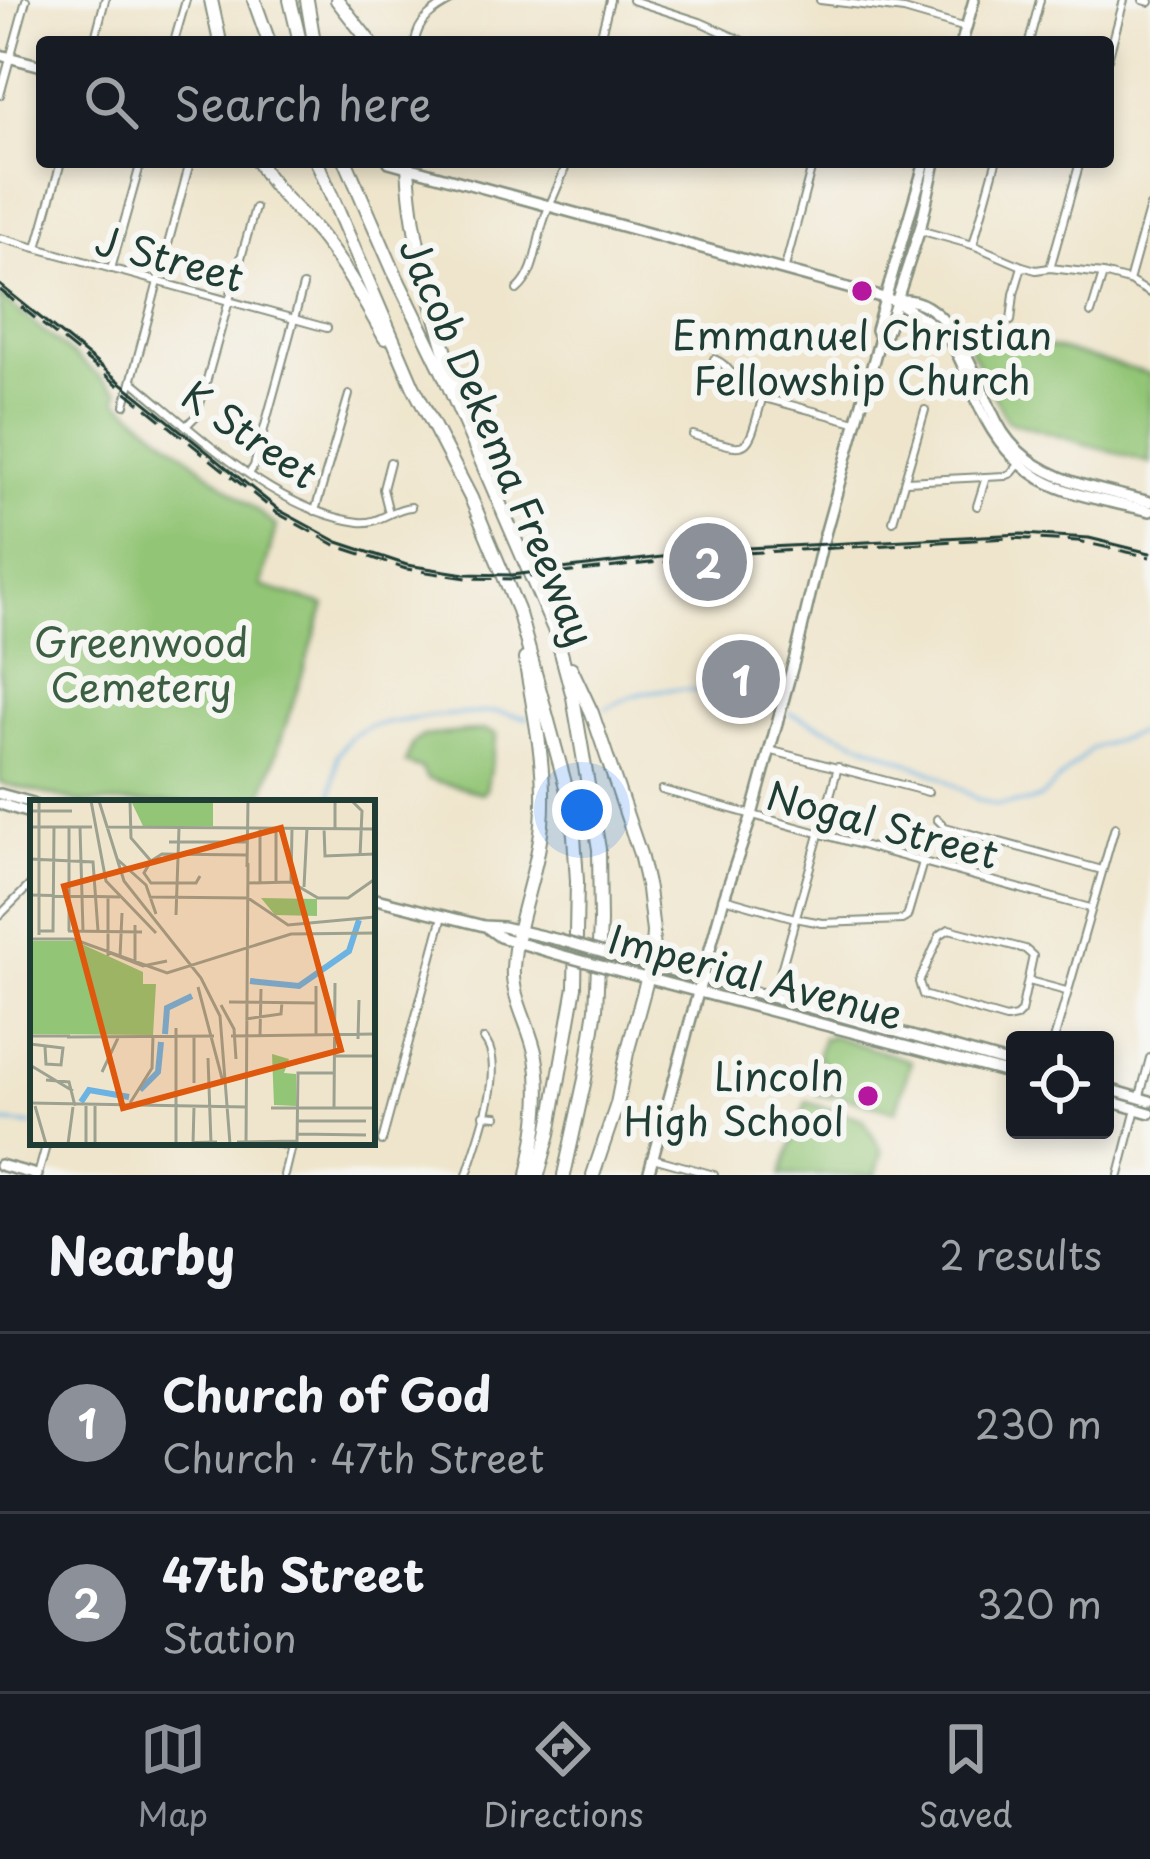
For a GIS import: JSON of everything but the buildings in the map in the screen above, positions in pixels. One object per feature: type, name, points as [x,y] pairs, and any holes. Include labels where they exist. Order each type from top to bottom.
[{"type":"highway","points":[[211,0],[219,36]]},
{"type":"highway","points":[[254,0],[269,36]]},
{"type":"highway","points":[[263,0],[270,36]]},
{"type":"highway","points":[[290,0],[299,36]]},
{"type":"highway","points":[[308,0],[313,36]]},
{"type":"highway","points":[[337,0],[365,36]]},
{"type":"highway","points":[[262,168],[344,268],[412,386]]},
{"type":"highway","name":"Jacob Dekema Freeway","points":[[320,168],[412,386],[471,498],[518,610],[562,769],[577,881],[575,987],[538,1175]]},
{"type":"highway","name":"Jacob Dekema Freeway","points":[[353,168],[394,272],[445,375],[556,634],[573,697],[599,849],[599,886],[596,1009],[564,1175]]},
{"type":"highway","points":[[407,168],[416,240],[430,301],[475,448]]},
{"type":"highway","points":[[518,610],[541,764],[542,802],[535,868],[513,970],[536,1054],[539,1084],[540,1118],[528,1175]]},
{"type":"highway","points":[[556,634],[592,713],[640,854],[652,932],[649,972],[617,1104],[593,1175]]},
{"type":"main road","points":[[964,36],[974,0]]},
{"type":"main road","points":[[5,56],[36,64]]},
{"type":"main road","points":[[421,168],[890,300],[946,336],[990,430],[1020,464],[1058,487],[1150,506]]},
{"type":"main road","points":[[648,1175],[724,898],[752,815],[855,422],[880,338],[886,333],[923,168]]},
{"type":"main road","points":[[890,300],[919,230],[934,168]]},
{"type":"main road","points":[[890,300],[913,302],[950,327],[1010,442],[1062,479]]},
{"type":"main road","points":[[1020,464],[1048,477],[1150,506]]},
{"type":"main road","points":[[0,794],[30,802]]},
{"type":"main road","points":[[0,804],[30,813]]},
{"type":"main road","name":"Imperial Avenue","points":[[375,899],[484,926],[557,954],[627,973],[702,978],[1006,1062]]},
{"type":"main road","name":"Imperial Avenue","points":[[519,937],[559,940],[628,960],[698,990],[1006,1073]]},
{"type":"main road","points":[[1142,1102],[1150,1113]]},
{"type":"main road","points":[[0,1165],[38,1175]]},
{"type":"street","points":[[0,95],[5,56],[26,0]]},
{"type":"street","points":[[96,36],[105,0]]},
{"type":"street","points":[[176,36],[186,0]]},
{"type":"street","points":[[416,36],[426,18],[453,0]]},
{"type":"street","points":[[601,36],[610,0]]},
{"type":"street","points":[[632,0],[732,36]]},
{"type":"street","points":[[820,0],[904,10],[966,28]]},
{"type":"street","points":[[1031,36],[1040,0]]},
{"type":"street","points":[[1114,37],[1124,0]]},
{"type":"street","points":[[37,248],[59,168]]},
{"type":"street","points":[[111,269],[139,168]]},
{"type":"street","points":[[125,405],[188,168]]},
{"type":"street","points":[[517,290],[527,281],[565,168]]},
{"type":"street","points":[[784,271],[811,168]]},
{"type":"street","points":[[973,245],[994,168]]},
{"type":"street","points":[[1050,268],[1078,168]]},
{"type":"street","points":[[1129,281],[1150,206]]},
{"type":"street","points":[[187,425],[197,415],[255,208]]},
{"type":"street","points":[[919,230],[1036,270],[1103,274],[1150,293]]},
{"type":"street","name":"J Street","points":[[0,238],[327,328]]},
{"type":"street","points":[[1011,321],[1022,266]]},
{"type":"street","points":[[1090,313],[1103,274]]},
{"type":"street","points":[[249,474],[303,286]]},
{"type":"street","points":[[714,359],[725,364],[748,394],[855,422]]},
{"type":"street","name":"K Street","points":[[132,381],[288,500],[364,524],[411,506]]},
{"type":"street","points":[[315,511],[349,395]]},
{"type":"street","points":[[693,435],[737,448],[746,446],[762,398]]},
{"type":"street","points":[[893,521],[925,410]]},
{"type":"street","points":[[389,462],[383,489],[389,513]]},
{"type":"street","points":[[906,481],[1005,476],[1020,464]]},
{"type":"street","points":[[977,506],[986,477]]},
{"type":"street","points":[[770,749],[928,792]]},
{"type":"street","points":[[773,999],[838,767]]},
{"type":"street","name":"Nogal Street","points":[[662,790],[1090,908]]},
{"type":"street","points":[[937,819],[945,827],[1102,870]]},
{"type":"street","points":[[1056,1031],[1115,827]]},
{"type":"street","points":[[724,898],[822,922],[902,920],[922,862]]},
{"type":"street","points":[[0,915],[30,885]]},
{"type":"street","points":[[382,1142],[443,916]]},
{"type":"street","points":[[954,929],[1025,949],[1033,956],[1029,981],[1021,1012],[1006,1019],[929,999],[919,990],[940,935],[954,929]]},
{"type":"street","points":[[1029,981],[1067,992]]},
{"type":"street","points":[[467,1175],[494,1080],[492,1049],[484,1039]]},
{"type":"street","points":[[1119,1175],[1150,1058]]},
{"type":"street","points":[[484,1115],[497,1116]]},
{"type":"street","points":[[38,1175],[45,1145]]},
{"type":"street","points":[[284,1175],[292,1145]]},
{"type":"street","points":[[653,1158],[715,1175]]},
{"type":"green space","name":"Greenwood Cemetery","points":[[0,296],[119,392],[117,400],[276,526],[261,586],[325,605],[261,800],[71,800],[0,783]]},
{"type":"green space","points":[[956,321],[1150,374],[1150,463],[1007,421]]},
{"type":"green space","points":[[484,730],[497,734],[482,793],[427,779],[422,769],[405,763],[413,743],[423,736]]},
{"type":"green space","points":[[823,1037],[911,1061],[896,1111],[817,1094],[813,1086],[821,1059],[817,1057]]},
{"type":"green space","points":[[806,1102],[863,1119],[882,1152],[876,1175],[781,1175]]},
{"type":"waterway","points":[[606,709],[664,690],[766,704]]},
{"type":"waterway","points":[[331,800],[337,755],[350,737],[370,726],[496,712],[528,718]]},
{"type":"waterway","points":[[790,713],[938,775],[996,805],[1040,798],[1092,748],[1150,729]]},
{"type":"waterway","points":[[0,1122],[30,1125]]},
{"type":"tram line","points":[[0,285],[279,510],[338,542],[407,565],[512,575],[728,549],[1022,534],[1089,538],[1150,553]]},
{"type":"railway","points":[[0,290],[277,513],[337,546],[406,569],[512,579],[728,554],[1010,538],[1078,541],[1150,557]]},
{"type":"place","name":"Emmanuel Christian Fellowship Church","points":[[862,291]]},
{"type":"place","name":"47th Street","points":[[708,562]]},
{"type":"place","name":"Church of God","points":[[741,679]]},
{"type":"place","name":"Lincoln High School","points":[[868,1096]]}]
